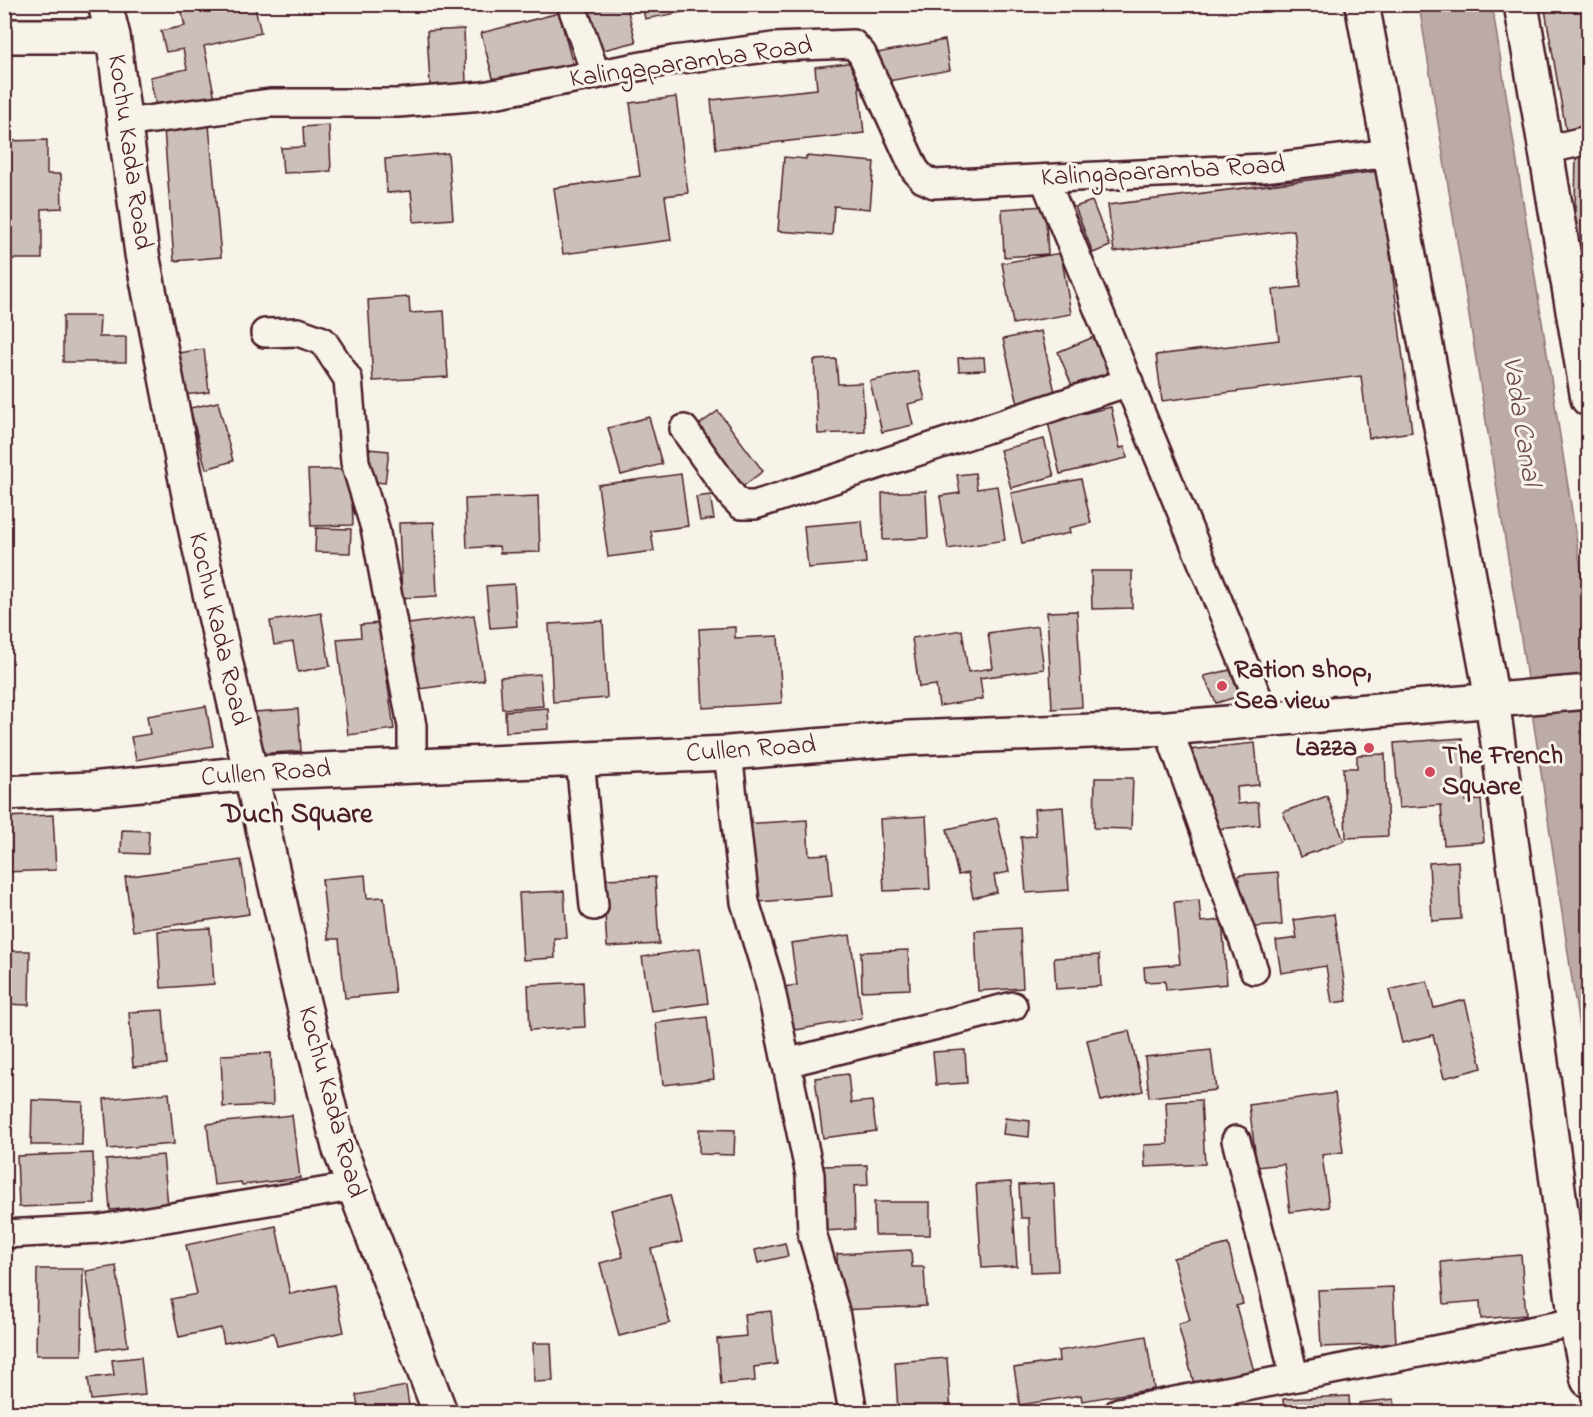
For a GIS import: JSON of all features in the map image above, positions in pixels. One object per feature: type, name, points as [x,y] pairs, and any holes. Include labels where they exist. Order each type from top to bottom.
[{"type":"main road","name":"Kochu Kada Road","points":[[105,4],[113,36],[142,254],[196,531],[250,773],[339,1147],[352,1187],[440,1413]]},
{"type":"main road","points":[[1362,4],[1495,699],[1576,1322],[1588,1380]]},
{"type":"main road","points":[[1521,4],[1588,399]]},
{"type":"main road","points":[[4,36],[113,36]]},
{"type":"main road","name":"Cullen Road","points":[[4,793],[91,789],[250,773],[728,753],[910,738],[1168,728],[1588,692]]},
{"type":"street","points":[[571,4],[596,75]]},
{"type":"street","name":"Kalingaparamba Road","points":[[124,123],[270,103],[398,103],[483,96],[674,60],[773,47],[853,44],[862,54],[915,170],[923,179],[934,184],[1263,168],[1390,153]]},
{"type":"street","points":[[1546,150],[1588,140]]},
{"type":"street","points":[[1046,180],[1267,720]]},
{"type":"street","points":[[265,333],[298,332],[322,341],[348,379],[355,462],[375,528],[412,726],[412,766]]},
{"type":"street","points":[[684,429],[732,496],[741,505],[755,505],[1129,382]]},
{"type":"street","points":[[1168,728],[1254,970]]},
{"type":"street","points":[[728,753],[745,902],[769,981],[810,1175],[812,1233],[835,1311],[853,1413]]},
{"type":"street","points":[[580,759],[594,906]]},
{"type":"street","points":[[786,1063],[1012,1006]]},
{"type":"street","points":[[1236,1140],[1294,1376]]},
{"type":"street","points":[[4,1234],[100,1229],[352,1187]]},
{"type":"street","points":[[1119,1413],[1294,1376],[1576,1322]]},
{"type":"water","name":"Vada Canal","points":[[1419,5],[1492,5],[1588,613],[1588,1087],[1522,645]]},
{"type":"building","points":[[205,4],[254,4],[261,33],[204,46],[216,103],[158,116],[150,77],[187,69],[183,49],[166,52],[161,31],[185,26],[181,10]]},
{"type":"building","points":[[587,4],[626,4],[636,42],[599,51]]},
{"type":"building","points":[[642,4],[704,4],[705,8],[645,19]]},
{"type":"building","points":[[1544,4],[1588,4],[1588,127],[1566,131]]},
{"type":"building","points":[[559,13],[573,65],[495,85],[481,33]]},
{"type":"building","points":[[464,29],[466,84],[430,85],[427,31]]},
{"type":"building","points":[[945,40],[950,70],[883,82],[877,53]]},
{"type":"building","points":[[856,62],[864,133],[716,149],[711,100],[817,89],[815,67]]},
{"type":"building","points":[[676,97],[688,193],[665,196],[671,240],[563,254],[554,188],[640,176],[630,103]]},
{"type":"building","points":[[209,125],[221,257],[174,261],[164,129]]},
{"type":"building","points":[[329,125],[331,171],[283,173],[281,148],[304,147],[303,127]]},
{"type":"building","points":[[47,140],[47,174],[61,174],[62,208],[42,209],[42,259],[4,259],[4,141]]},
{"type":"building","points":[[448,153],[453,219],[414,222],[411,191],[387,193],[385,159]]},
{"type":"building","points":[[1576,154],[1588,154],[1588,259],[1574,258]]},
{"type":"building","points":[[806,156],[874,162],[870,209],[834,206],[832,235],[778,231],[784,157],[806,159]]},
{"type":"building","points":[[1380,171],[1412,432],[1369,438],[1361,376],[1162,401],[1156,355],[1279,340],[1273,290],[1301,287],[1294,230],[1114,252],[1108,205]]},
{"type":"building","points":[[1092,201],[1110,246],[1093,253],[1075,207]]},
{"type":"building","points":[[1045,206],[1048,254],[1004,257],[1002,209]]},
{"type":"building","points":[[1061,253],[1071,314],[1013,324],[1002,263]]},
{"type":"building","points":[[409,297],[410,313],[444,311],[448,377],[373,381],[368,300]]},
{"type":"building","points":[[63,316],[100,316],[99,337],[126,337],[126,362],[63,362]]},
{"type":"building","points":[[1041,331],[1057,401],[1019,409],[1003,339]]},
{"type":"building","points":[[1096,336],[1111,372],[1073,388],[1058,352]]},
{"type":"building","points":[[204,349],[209,392],[184,395],[179,353]]},
{"type":"building","points":[[984,357],[985,370],[959,371],[958,358]]},
{"type":"building","points":[[836,359],[838,384],[862,383],[865,432],[818,434],[814,360]]},
{"type":"building","points":[[918,371],[925,400],[908,404],[913,425],[882,432],[870,381]]},
{"type":"building","points":[[218,402],[233,461],[206,469],[190,408]]},
{"type":"building","points":[[1111,407],[1120,448],[1125,447],[1127,458],[1060,474],[1048,422]]},
{"type":"building","points":[[718,411],[763,471],[738,490],[693,429]]},
{"type":"building","points":[[649,417],[662,464],[621,475],[608,428]]},
{"type":"building","points":[[1044,439],[1054,476],[1011,488],[1000,450]]},
{"type":"building","points":[[368,449],[389,451],[385,483],[365,481]]},
{"type":"building","points":[[351,469],[353,525],[311,526],[308,470]]},
{"type":"building","points":[[975,473],[977,489],[997,486],[1005,540],[948,549],[940,496],[960,493],[957,475]]},
{"type":"building","points":[[681,474],[688,526],[651,531],[654,551],[608,557],[598,485]]},
{"type":"building","points":[[1081,479],[1091,523],[1069,528],[1070,533],[1022,543],[1011,493]]},
{"type":"building","points":[[926,491],[928,538],[883,540],[882,493]]},
{"type":"building","points":[[710,495],[714,519],[700,521],[696,497]]},
{"type":"building","points":[[538,496],[540,552],[500,553],[499,546],[467,548],[465,499]]},
{"type":"building","points":[[862,521],[866,563],[808,568],[804,526]]},
{"type":"building","points":[[434,522],[437,596],[402,598],[399,523]]},
{"type":"building","points":[[316,528],[351,529],[350,553],[315,552]]},
{"type":"building","points":[[1091,571],[1132,571],[1132,608],[1092,609]]},
{"type":"building","points":[[514,584],[517,626],[490,628],[486,586]]},
{"type":"building","points":[[1077,611],[1082,707],[1052,709],[1047,612]]},
{"type":"building","points":[[321,613],[330,666],[298,672],[293,642],[274,645],[270,621]]},
{"type":"building","points":[[474,615],[484,680],[412,690],[402,625]]},
{"type":"building","points":[[603,621],[607,698],[553,702],[549,624]]},
{"type":"building","points":[[379,623],[394,729],[348,735],[337,639],[361,637],[360,625]]},
{"type":"building","points":[[1038,626],[1044,669],[980,678],[983,699],[939,706],[936,685],[919,687],[912,638],[962,630],[968,672],[993,668],[988,633]]},
{"type":"building","points":[[735,627],[735,638],[778,636],[782,703],[703,708],[699,629]]},
{"type":"building","name":"Ration shop, Sea view","points":[[1230,670],[1240,696],[1216,703],[1204,676]]},
{"type":"building","points":[[540,674],[543,706],[502,709],[500,677]]},
{"type":"building","points":[[206,706],[213,746],[136,760],[131,737],[150,734],[147,716]]},
{"type":"building","points":[[548,708],[549,729],[506,732],[505,711]]},
{"type":"building","points":[[298,709],[301,751],[258,754],[255,712]]},
{"type":"building","name":"The French Square","points":[[1462,738],[1466,801],[1481,800],[1484,842],[1444,845],[1441,805],[1399,808],[1394,743]]},
{"type":"building","points":[[1255,743],[1259,785],[1237,787],[1238,804],[1258,802],[1260,825],[1206,830],[1189,750]]},
{"type":"building","points":[[1385,754],[1388,836],[1346,838],[1343,768],[1357,768],[1357,755]]},
{"type":"building","points":[[1095,778],[1133,778],[1131,829],[1094,828]]},
{"type":"building","points":[[1327,796],[1344,841],[1300,857],[1283,812]]},
{"type":"building","points":[[1063,807],[1069,890],[1026,893],[1021,837],[1036,836],[1034,809]]},
{"type":"building","points":[[53,815],[56,870],[4,872],[4,817]]},
{"type":"building","points":[[926,816],[930,889],[884,891],[880,819]]},
{"type":"building","points":[[997,818],[1009,872],[994,875],[997,892],[973,898],[968,873],[958,875],[947,829]]},
{"type":"building","points":[[807,820],[809,855],[828,854],[832,896],[746,903],[741,824]]},
{"type":"building","points":[[122,830],[149,831],[148,854],[121,853]]},
{"type":"building","points":[[241,860],[249,914],[133,931],[125,877]]},
{"type":"building","points":[[1458,861],[1461,919],[1432,921],[1429,863]]},
{"type":"building","points":[[1278,872],[1282,925],[1243,928],[1239,875]]},
{"type":"building","points":[[365,875],[367,898],[384,897],[395,993],[345,998],[339,939],[328,939],[322,879]]},
{"type":"building","points":[[655,877],[659,944],[607,947],[603,879]]},
{"type":"building","points":[[564,891],[567,938],[554,938],[555,958],[523,960],[519,893]]},
{"type":"building","points":[[1199,900],[1201,922],[1222,920],[1227,984],[1166,990],[1165,981],[1145,982],[1144,967],[1180,964],[1174,902]]},
{"type":"building","points":[[1334,914],[1347,1001],[1332,1003],[1326,966],[1281,973],[1276,941],[1297,938],[1294,920]]},
{"type":"building","points":[[210,928],[214,984],[161,988],[158,931]]},
{"type":"building","points":[[1020,928],[1023,988],[978,991],[975,931]]},
{"type":"building","points":[[850,935],[862,1018],[790,1031],[784,987],[797,985],[791,943]]},
{"type":"building","points":[[700,948],[708,1003],[651,1011],[642,957]]},
{"type":"building","points":[[908,950],[910,989],[862,991],[861,952]]},
{"type":"building","points":[[4,951],[30,951],[29,1005],[4,1004]]},
{"type":"building","points":[[1099,955],[1101,986],[1056,989],[1054,958]]},
{"type":"building","points":[[1427,981],[1434,1008],[1465,1000],[1482,1068],[1444,1078],[1433,1035],[1402,1043],[1389,990]]},
{"type":"building","points":[[583,982],[585,1027],[530,1030],[528,985]]},
{"type":"building","points":[[163,1010],[167,1064],[133,1067],[129,1012]]},
{"type":"building","points":[[707,1017],[714,1079],[663,1085],[656,1023]]},
{"type":"building","points":[[1129,1031],[1143,1091],[1101,1101],[1087,1040]]},
{"type":"building","points":[[965,1050],[967,1083],[936,1085],[933,1052]]},
{"type":"building","points":[[1211,1050],[1216,1090],[1149,1097],[1145,1057]]},
{"type":"building","points":[[271,1053],[273,1105],[223,1107],[221,1055]]},
{"type":"building","points":[[848,1074],[851,1103],[872,1101],[876,1131],[823,1138],[815,1078]]},
{"type":"building","points":[[169,1093],[174,1144],[108,1149],[104,1099]]},
{"type":"building","points":[[1335,1093],[1343,1152],[1322,1155],[1329,1207],[1290,1212],[1284,1164],[1257,1167],[1249,1105]]},
{"type":"building","points":[[32,1100],[83,1102],[82,1145],[31,1145]]},
{"type":"building","points":[[1201,1100],[1205,1164],[1145,1167],[1144,1145],[1168,1144],[1166,1102]]},
{"type":"building","points":[[292,1115],[300,1178],[242,1185],[241,1182],[214,1185],[207,1124]]},
{"type":"building","points":[[1005,1118],[1030,1121],[1029,1137],[1003,1134]]},
{"type":"building","points":[[699,1129],[735,1130],[734,1155],[699,1154]]},
{"type":"building","points":[[93,1153],[95,1204],[19,1207],[17,1156]]},
{"type":"building","points":[[163,1155],[168,1205],[110,1210],[106,1160]]},
{"type":"building","points":[[867,1165],[868,1185],[854,1186],[855,1229],[824,1231],[822,1166]]},
{"type":"building","points":[[1011,1182],[1017,1266],[982,1268],[976,1184]]},
{"type":"building","points":[[1054,1183],[1058,1271],[1031,1272],[1029,1218],[1021,1218],[1019,1185]]},
{"type":"building","points":[[670,1195],[682,1242],[651,1249],[670,1323],[619,1336],[600,1263],[623,1257],[611,1210]]},
{"type":"building","points":[[874,1202],[930,1202],[930,1235],[875,1235]]},
{"type":"building","points":[[276,1226],[290,1294],[334,1285],[344,1332],[277,1346],[274,1333],[224,1343],[221,1328],[179,1337],[171,1299],[197,1294],[186,1245]]},
{"type":"building","points":[[785,1243],[788,1256],[758,1263],[755,1250]]},
{"type":"building","points":[[1228,1244],[1243,1304],[1236,1306],[1255,1375],[1196,1391],[1178,1324],[1190,1320],[1173,1258]]},
{"type":"building","points":[[911,1250],[912,1267],[924,1267],[926,1306],[839,1310],[837,1254]]},
{"type":"building","points":[[1521,1255],[1526,1315],[1481,1319],[1480,1301],[1444,1304],[1441,1262]]},
{"type":"building","points":[[116,1266],[128,1346],[98,1350],[86,1271]]},
{"type":"building","points":[[37,1269],[83,1269],[82,1355],[36,1355]]},
{"type":"building","points":[[1393,1287],[1396,1344],[1321,1347],[1318,1290]]},
{"type":"building","points":[[771,1311],[777,1364],[754,1367],[755,1381],[721,1384],[717,1339],[746,1336],[744,1314]]},
{"type":"building","points":[[1146,1336],[1154,1389],[1082,1401],[1081,1395],[1020,1405],[1014,1368],[1059,1361],[1058,1351]]},
{"type":"building","points":[[533,1343],[551,1343],[553,1381],[534,1382]]},
{"type":"building","points":[[141,1357],[145,1395],[91,1400],[88,1378],[114,1375],[112,1360]]},
{"type":"building","points":[[947,1358],[951,1412],[898,1412],[895,1362]]},
{"type":"building","points":[[406,1386],[410,1412],[359,1412],[356,1395]]},
{"type":"building","points":[[1349,1396],[1350,1412],[1284,1412],[1283,1399]]},
{"type":"building","points":[[1394,1399],[1396,1412],[1360,1412],[1359,1403]]},
{"type":"place","name":"Ration shop, Sea view","points":[[1222,686]]},
{"type":"place","name":"Lazza","points":[[1369,748]]},
{"type":"place","name":"The French Square","points":[[1430,772]]},
{"type":"district","name":"Duch Square","points":[[297,815]]}]
